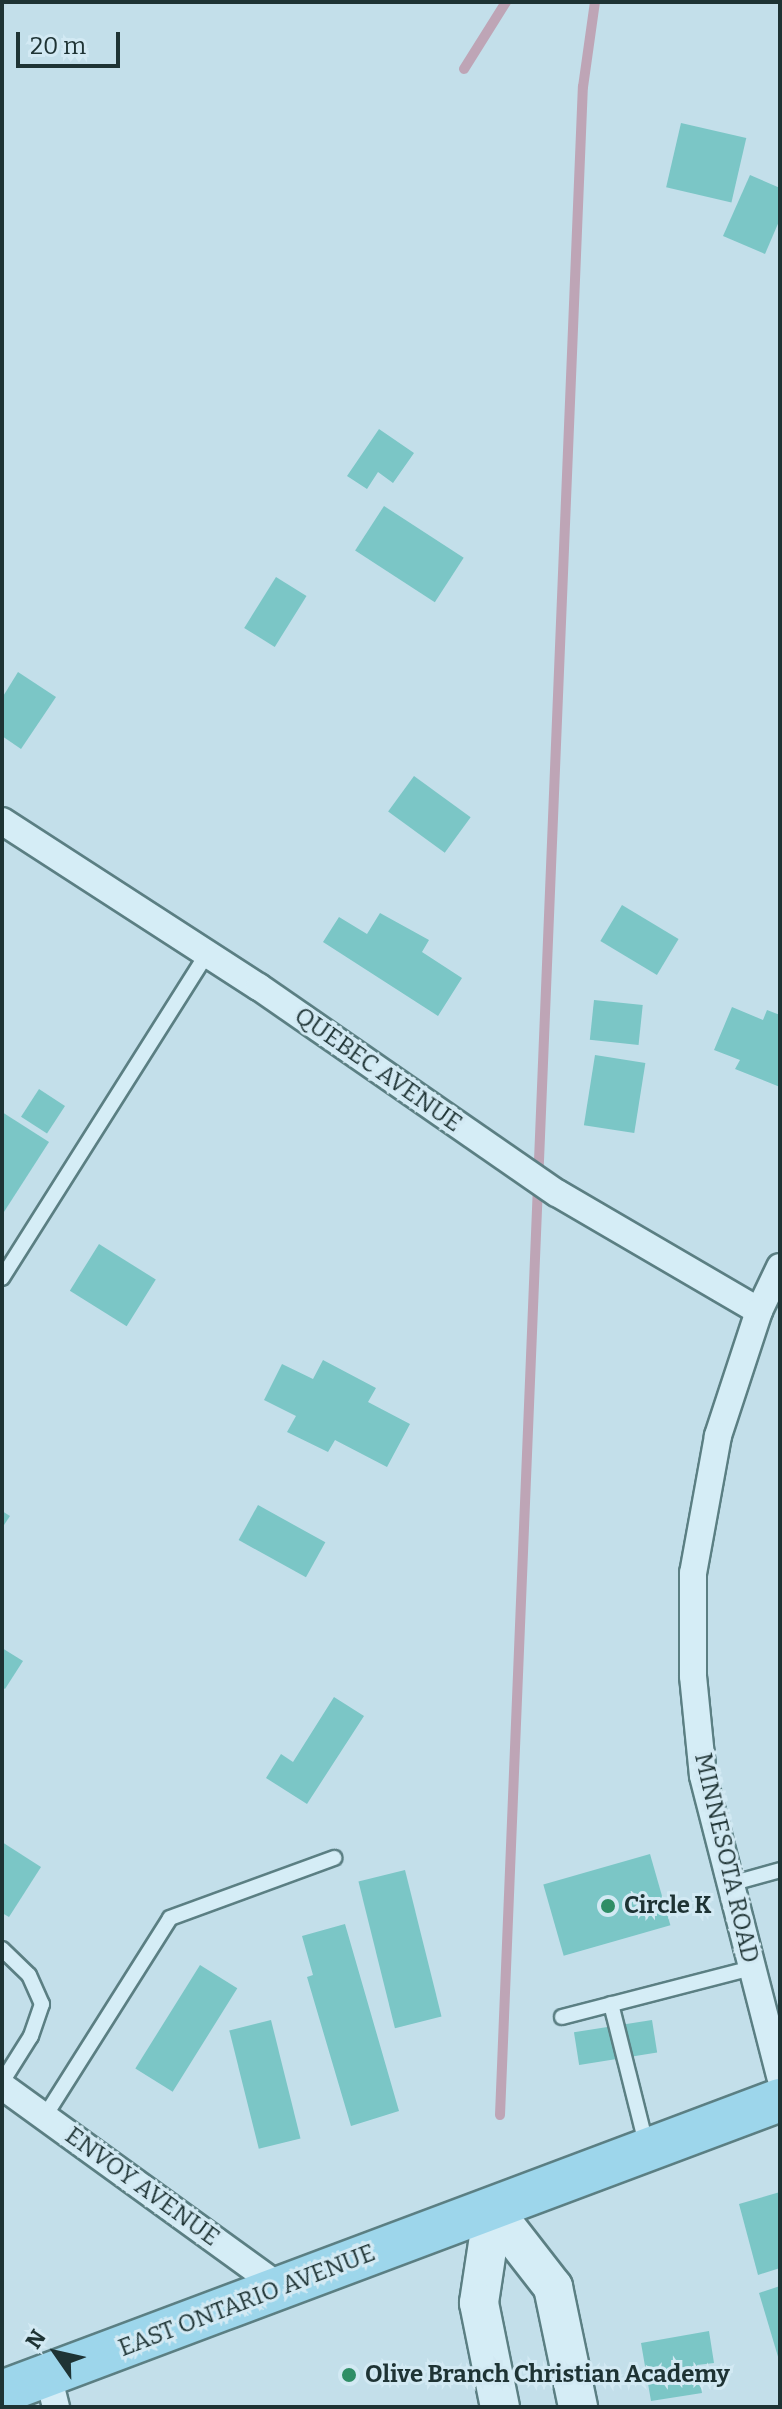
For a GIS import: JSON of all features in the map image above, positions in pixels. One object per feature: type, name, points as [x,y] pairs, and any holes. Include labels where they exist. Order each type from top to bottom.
[{"type":"main road","name":"EAST ONTARIO AVENUE","points":[[2,2392],[52,2391],[282,2289],[780,2100]]},
{"type":"main road","points":[[493,2210],[479,2303],[500,2407]]},
{"type":"main road","points":[[493,2210],[553,2287],[578,2407]]},
{"type":"street","name":"QUEBEC AVENUE","points":[[2,821],[207,954],[557,1193],[759,1311]]},
{"type":"street","name":"MINNESOTA ROAD","points":[[780,1267],[759,1311],[718,1436],[693,1573],[693,1676],[703,1776],[780,2076]]},
{"type":"street","name":"ENVOY AVENUE","points":[[2,2084],[282,2289]]},
{"type":"lane","points":[[2,1278],[207,954]]},
{"type":"lane","points":[[45,2116],[170,1918],[334,1858]]},
{"type":"lane","points":[[730,1884],[780,1870]]},
{"type":"lane","points":[[2,1949],[29,1975],[42,2004],[31,2036],[2,2084]]},
{"type":"lane","points":[[562,2017],[752,1968]]},
{"type":"lane","points":[[611,2004],[647,2149]]},
{"type":"building","points":[[681,123],[746,138],[731,202],[666,187]]},
{"type":"building","points":[[750,175],[780,188],[780,219],[765,254],[723,236]]},
{"type":"building","points":[[379,429],[414,453],[393,483],[378,472],[367,489],[347,476]]},
{"type":"building","points":[[384,506],[464,558],[435,602],[355,550]]},
{"type":"building","points":[[276,577],[307,596],[275,647],[244,628]]},
{"type":"building","points":[[18,672],[56,697],[21,749],[2,736],[2,698]]},
{"type":"building","points":[[414,776],[471,817],[445,853],[388,812]]},
{"type":"building","points":[[622,905],[679,939],[657,975],[600,941]]},
{"type":"building","points":[[380,913],[429,940],[422,952],[462,978],[438,1016],[323,942],[339,917],[367,934]]},
{"type":"building","points":[[594,1000],[643,1005],[639,1045],[590,1040]]},
{"type":"building","points":[[732,1007],[763,1020],[767,1010],[780,1015],[780,1087],[735,1069],[740,1060],[714,1050]]},
{"type":"building","points":[[595,1055],[645,1063],[634,1133],[584,1125]]},
{"type":"building","points":[[39,1089],[65,1106],[47,1134],[21,1117]]},
{"type":"building","points":[[2,1112],[49,1142],[2,1215]]},
{"type":"building","points":[[99,1244],[156,1280],[127,1326],[70,1291]]},
{"type":"building","points":[[323,1360],[376,1388],[368,1402],[410,1424],[387,1467],[335,1440],[328,1452],[287,1432],[296,1416],[264,1400],[282,1364],[313,1379]]},
{"type":"building","points":[[258,1505],[325,1542],[306,1577],[239,1540]]},
{"type":"building","points":[[2,1511],[10,1516],[2,1528]]},
{"type":"building","points":[[2,1648],[23,1661],[5,1689],[2,1687]]},
{"type":"building","points":[[334,1697],[364,1716],[307,1804],[266,1778],[281,1754],[293,1762]]},
{"type":"building","points":[[2,1842],[41,1867],[9,1917],[2,1913]]},
{"type":"building","name":"Circle K","points":[[650,1854],[670,1925],[564,1956],[543,1885]]},
{"type":"building","points":[[405,1870],[442,2017],[395,2028],[358,1882]]},
{"type":"building","points":[[345,1924],[399,2111],[351,2126],[307,1977],[313,1975],[302,1936]]},
{"type":"building","points":[[200,1965],[237,1988],[173,2092],[135,2068]]},
{"type":"building","points":[[271,2020],[301,2138],[259,2149],[229,2030]]},
{"type":"building","points":[[652,2020],[657,2053],[579,2065],[574,2032]]},
{"type":"building","points":[[780,2192],[780,2268],[758,2275],[739,2204]]},
{"type":"building","points":[[780,2286],[780,2360],[779,2360],[759,2293]]},
{"type":"building","points":[[709,2331],[714,2363],[697,2365],[702,2393],[651,2401],[641,2343]]},
{"type":"waterway","points":[[464,69],[506,2]]},
{"type":"waterway","points":[[500,2115],[583,87],[595,2]]},
{"type":"place","name":"Circle K","points":[[608,1906]]},
{"type":"place","name":"Olive Branch Christian Academy","points":[[349,2375]]}]
